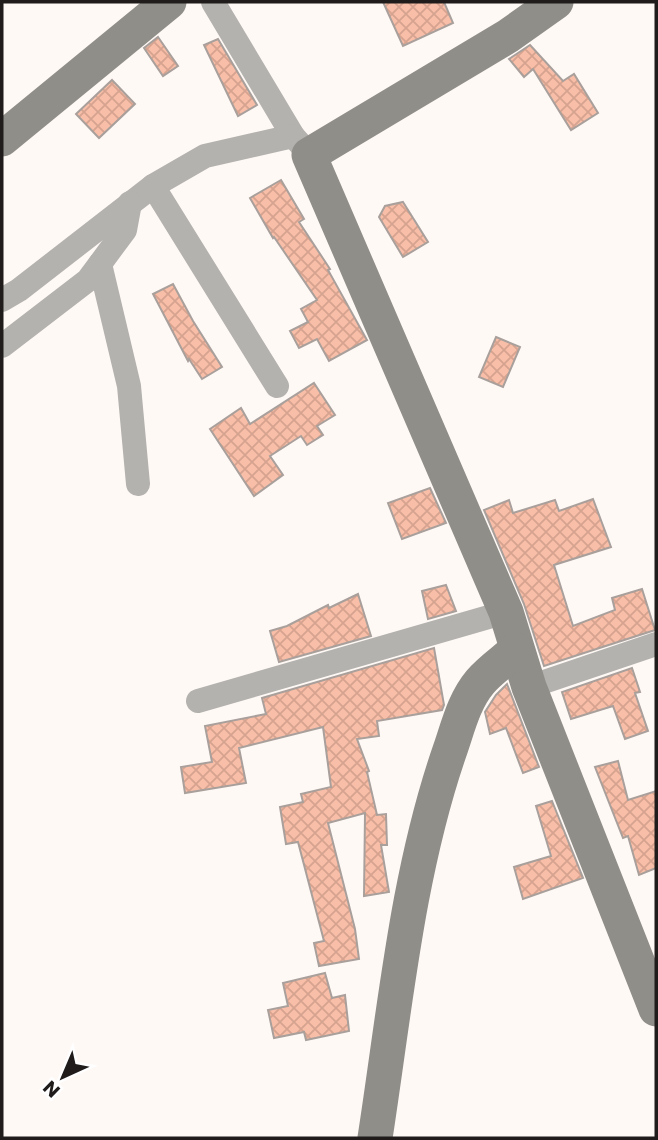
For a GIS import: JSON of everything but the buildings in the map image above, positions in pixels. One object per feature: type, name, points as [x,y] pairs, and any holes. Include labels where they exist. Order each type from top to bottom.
[{"type":"street","points":[[2,139],[169,2]]},
{"type":"street","points":[[213,2],[301,146],[506,612],[529,687],[656,1009]]},
{"type":"street","points":[[2,300],[19,290],[153,186],[205,156],[301,146],[508,36],[549,4]]},
{"type":"street","points":[[153,186],[277,386]]},
{"type":"street","points":[[2,346],[88,281],[125,230],[130,203]]},
{"type":"street","points":[[100,264],[130,386],[138,484]]},
{"type":"street","points":[[198,701],[506,612]]},
{"type":"street","points":[[529,687],[656,644]]},
{"type":"street","points":[[375,1138],[422,847],[439,779],[463,711],[480,681],[516,650]]}]
